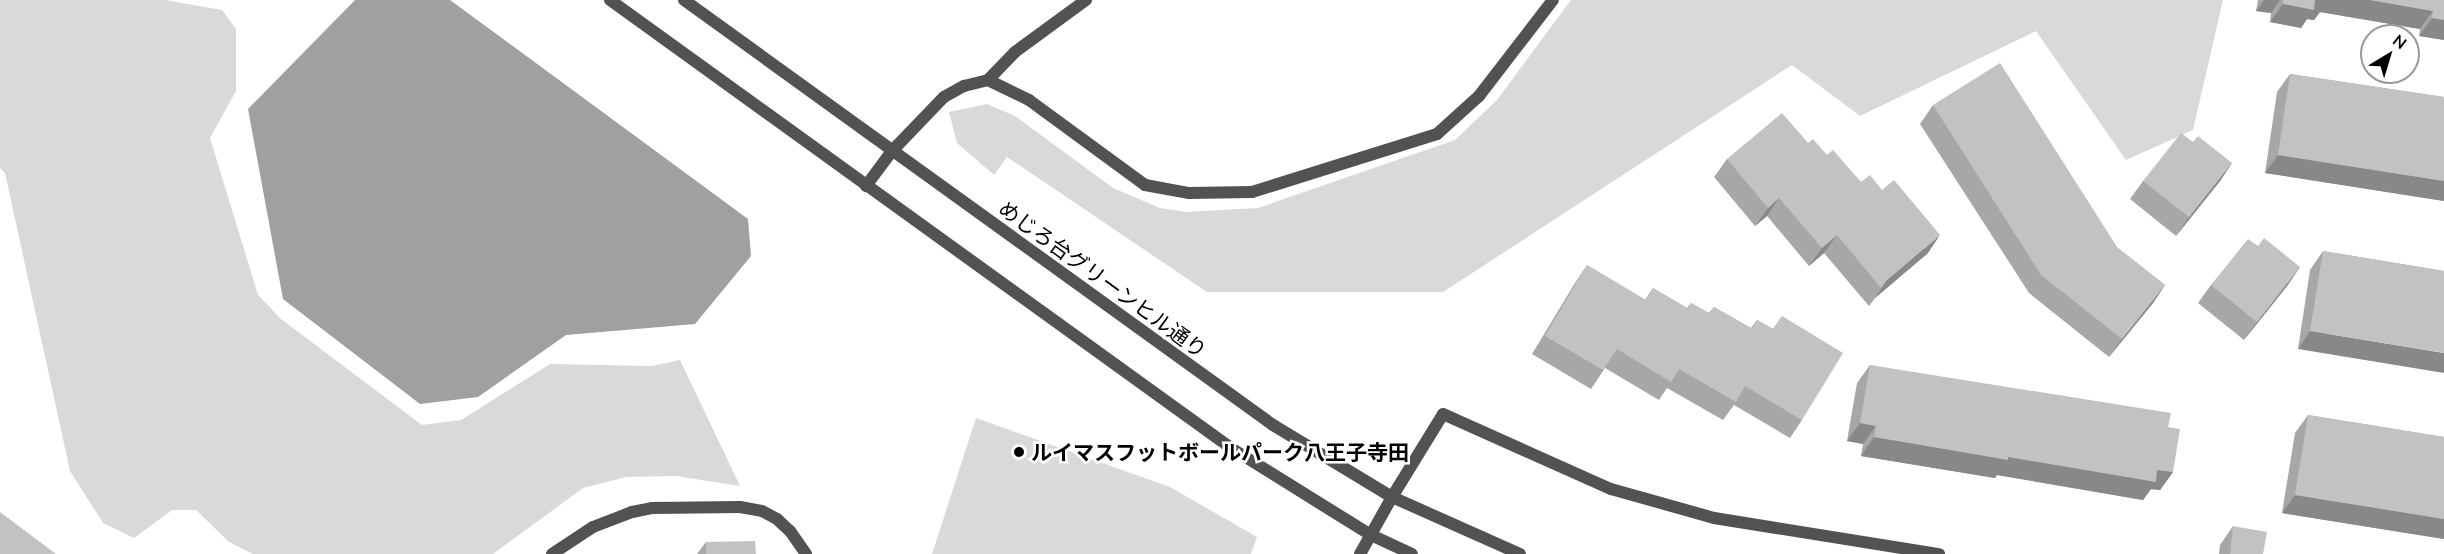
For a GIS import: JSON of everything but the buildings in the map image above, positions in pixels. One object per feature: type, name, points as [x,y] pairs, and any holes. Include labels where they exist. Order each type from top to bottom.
[{"type":"street","points":[[610,0],[1231,448],[1371,534],[1412,554]]},
{"type":"street","name":"めじろ台グリーンヒル通り","points":[[684,0],[1273,425],[1392,497],[1520,554]]},
{"type":"street","points":[[866,186],[892,151],[944,97],[964,86],[988,80],[1015,52],[1086,0]]},
{"type":"street","points":[[988,80],[1029,100],[1145,185],[1189,193],[1252,192],[1437,134],[1479,96],[1553,0]]},
{"type":"street","points":[[1360,554],[1443,414],[1623,493],[1714,518],[1939,554]]},
{"type":"street","points":[[552,554],[593,527],[632,512],[652,508],[740,507],[762,511],[777,519],[790,531],[806,554]]},
{"type":"shaded area","points":[[0,0],[165,0],[222,10],[236,29],[236,91],[210,138],[258,295],[281,319],[422,425],[461,420],[550,364],[652,366],[680,360],[740,486],[676,476],[626,477],[583,488],[493,554],[253,554],[229,542],[196,510],[172,510],[134,538],[103,523],[70,471],[5,173],[0,168]]},
{"type":"shaded area","points":[[355,0],[450,0],[748,219],[751,256],[695,324],[566,335],[478,397],[420,404],[283,299],[248,109]]},
{"type":"shaded area","points":[[1571,0],[2223,0],[2193,130],[2126,160],[2036,31],[1860,116],[1792,65],[1443,292],[1207,292],[1007,157],[994,175],[957,143],[949,112],[987,104],[1015,116],[1113,188],[1160,208],[1186,212],[1258,208],[1455,140],[1497,100]]},
{"type":"shaded area","name":"ルイマスフットボールパーク八王子寺田","points":[[976,418],[1170,487],[1257,537],[1251,554],[932,554]]},
{"type":"place","name":"ルイマスフットボールパーク八王子寺田","points":[[1019,452]]}]
